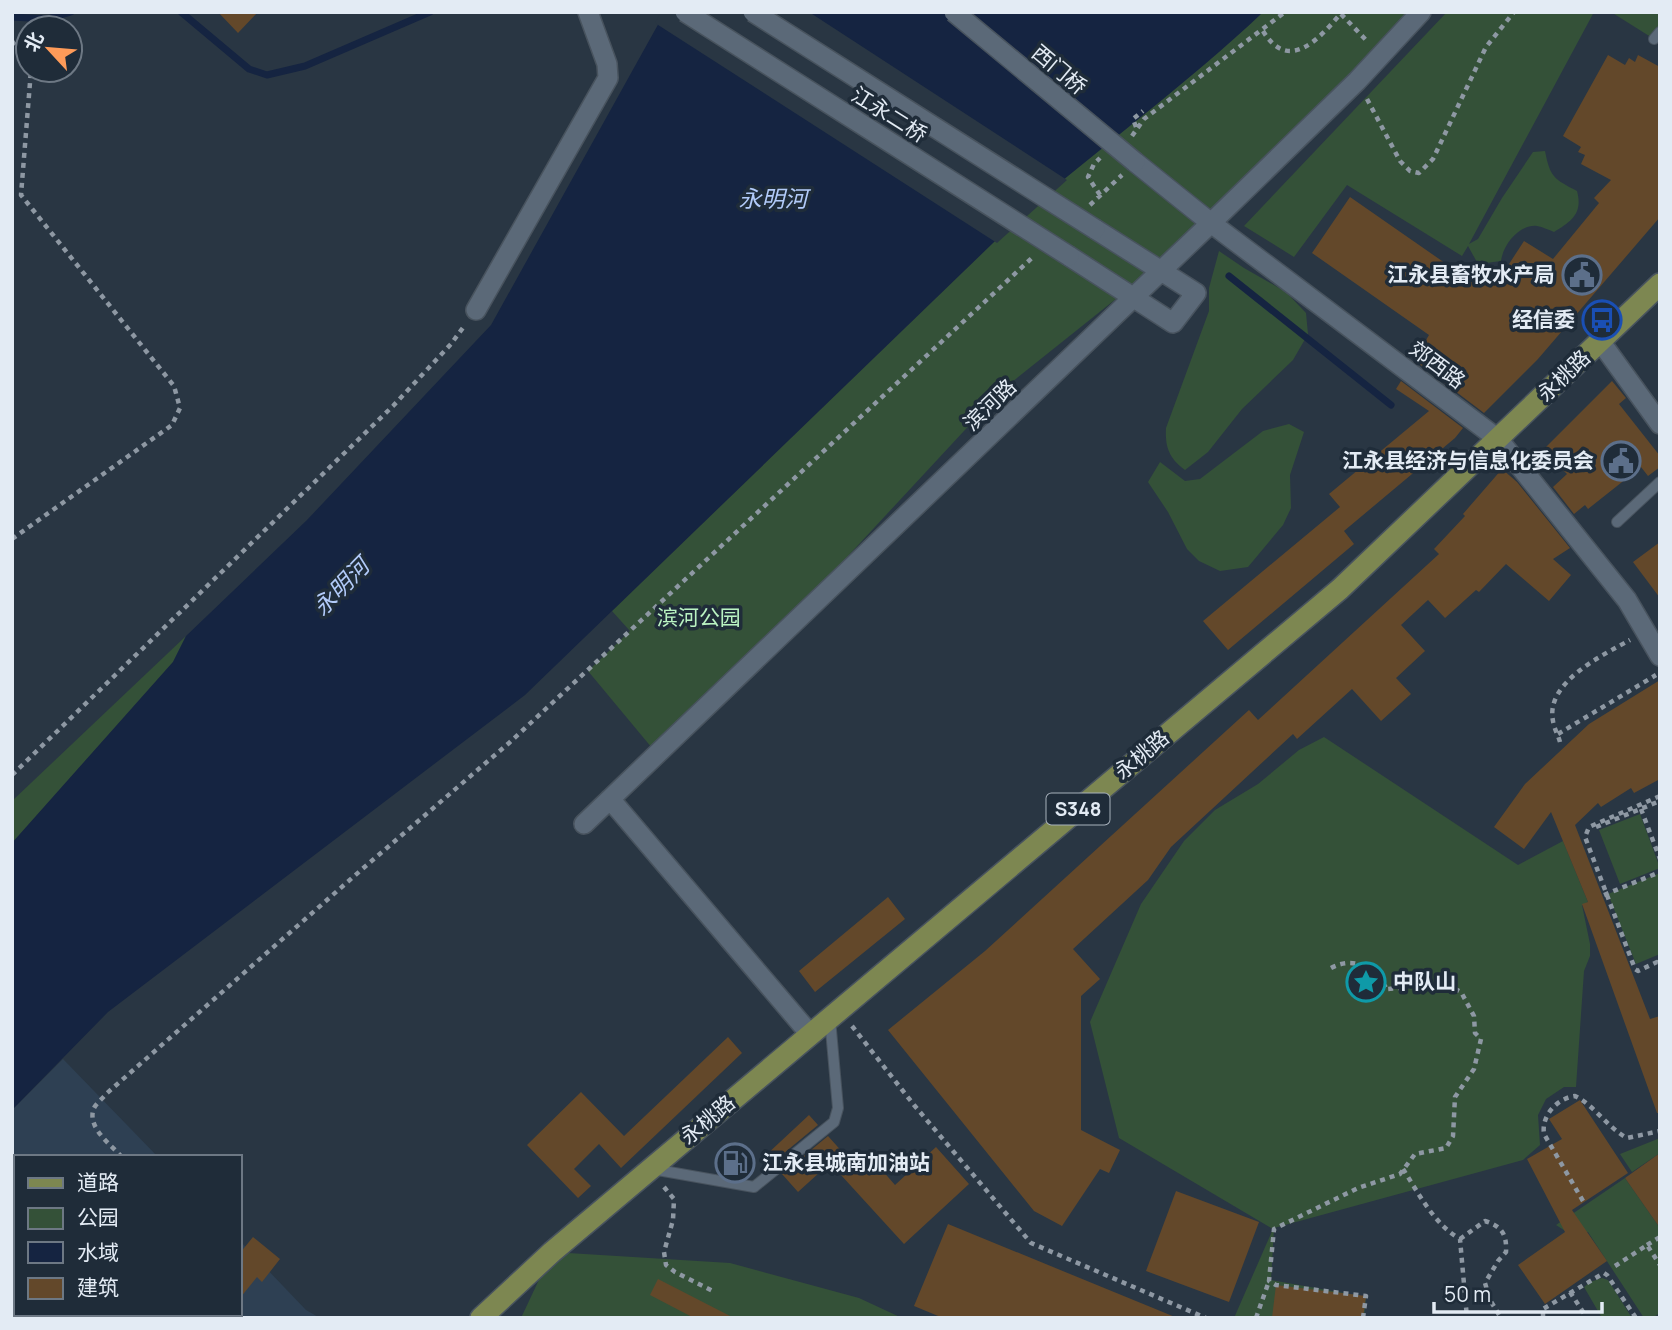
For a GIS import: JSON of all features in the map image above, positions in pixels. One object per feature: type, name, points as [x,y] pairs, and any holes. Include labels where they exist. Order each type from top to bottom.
[{"type":"main road","name":"永桃路","points":[[481,1318],[552,1252],[1340,589],[1660,284]]},
{"type":"street","points":[[476,310],[608,78],[607,64],[588,12]]},
{"type":"street","name":"江永二桥","points":[[685,12],[1172,323],[1196,293],[753,12]]},
{"type":"street","name":"西门桥","points":[[954,12],[1134,153]]},
{"type":"street","name":"滨河路","points":[[584,824],[1162,271],[1357,81],[1421,12]]},
{"type":"street","name":"郊西路","points":[[1134,153],[1211,223],[1498,439],[1627,600],[1660,656]]},
{"type":"street","points":[[1600,341],[1660,424]]},
{"type":"street","points":[[610,799],[810,1034]]},
{"type":"lane","points":[[1617,522],[1660,482]]},
{"type":"lane","points":[[650,1169],[754,1186],[834,1122],[837,1114],[834,1014]]},
{"type":"path","points":[[1080,214],[1134,153],[1132,136],[1144,118],[1285,12]]},
{"type":"path","points":[[1357,81],[1400,161],[1410,171],[1419,173],[1433,159],[1486,47],[1514,12]]},
{"type":"path","points":[[1263,31],[1270,42],[1292,52],[1302,49],[1325,32],[1342,13],[1380,56]]},
{"type":"path","points":[[12,539],[172,425],[180,408],[174,386],[21,195],[30,84]]},
{"type":"path","points":[[1137,128],[1133,119],[1143,111]]},
{"type":"path","points":[[120,1155],[93,1122],[94,1108],[106,1094],[509,743],[1039,252]]},
{"type":"path","points":[[12,775],[393,405],[451,344],[476,310]]},
{"type":"path","points":[[1560,742],[1552,719],[1554,705],[1569,678],[1582,667],[1646,631]]},
{"type":"path","points":[[1558,734],[1660,673]]},
{"type":"path","points":[[1660,796],[1589,827],[1585,837],[1635,969],[1638,971],[1657,962],[1660,964]]},
{"type":"path","points":[[1586,832],[1660,801]]},
{"type":"path","points":[[1641,809],[1660,859]]},
{"type":"path","points":[[1605,895],[1660,872]]},
{"type":"path","points":[[1331,968],[1341,963],[1357,963],[1378,975],[1387,989]]},
{"type":"path","points":[[1256,1318],[1269,1281],[1274,1229],[1358,1188],[1399,1174],[1415,1154],[1446,1148],[1453,1136],[1455,1097],[1474,1069],[1481,1039],[1475,1033],[1474,1016],[1461,992],[1434,979],[1402,988],[1387,989],[1376,985],[1372,998]]},
{"type":"path","points":[[834,1014],[1031,1243],[1206,1318]]},
{"type":"path","points":[[1583,1201],[1544,1134],[1544,1121],[1552,1108],[1562,1100],[1575,1096],[1587,1102],[1608,1125],[1627,1138],[1660,1131]]},
{"type":"path","points":[[1600,1130],[1608,1125]]},
{"type":"path","points":[[650,1169],[674,1199],[673,1220],[664,1252],[666,1265],[715,1292]]},
{"type":"path","points":[[1403,1169],[1430,1211],[1451,1234],[1460,1239]]},
{"type":"path","points":[[1460,1239],[1485,1221],[1501,1228],[1507,1239],[1506,1252],[1497,1261],[1485,1283],[1490,1300],[1501,1318]]},
{"type":"path","points":[[1615,1266],[1660,1237]]},
{"type":"path","points":[[1460,1239],[1467,1318]]},
{"type":"path","points":[[1647,1245],[1660,1265]]},
{"type":"path","points":[[1543,1318],[1543,1309],[1604,1273],[1636,1318]]},
{"type":"path","points":[[1269,1281],[1276,1285],[1366,1296],[1363,1318]]},
{"type":"path","points":[[1570,1293],[1587,1318]]},
{"type":"shaded area","points":[[63,1059],[156,1155],[14,1155],[14,1316],[242,1316],[242,1243],[306,1310],[320,1318],[12,1318],[12,1110]]},
{"type":"green space","name":"滨河公园","points":[[1263,12],[1421,12],[1211,223],[1002,390],[719,695],[657,754],[588,671],[630,631],[612,611],[1024,213],[1205,64]]},
{"type":"green space","points":[[1447,12],[1594,12],[1469,244],[1478,239],[1533,152],[1545,151],[1554,176],[1577,191],[1577,211],[1571,220],[1554,232],[1537,226],[1524,228],[1509,242],[1501,261],[1478,264],[1468,246],[1462,256],[1347,185],[1294,257],[1244,226]]},
{"type":"green space","points":[[1611,12],[1660,12],[1660,32],[1654,39]]},
{"type":"green space","points":[[1219,251],[1286,292],[1306,313],[1308,334],[1293,360],[1242,409],[1208,452],[1185,470],[1169,452],[1166,428],[1209,311],[1209,288]]},
{"type":"green space","points":[[1289,424],[1304,432],[1290,475],[1291,508],[1283,525],[1248,567],[1220,571],[1199,561],[1187,549],[1168,512],[1148,482],[1160,462],[1185,481],[1200,479],[1263,431]]},
{"type":"green space","points":[[186,636],[173,662],[12,843],[12,801]]},
{"type":"green space","points":[[1324,737],[1518,865],[1563,841],[1588,902],[1582,905],[1590,956],[1584,971],[1576,1087],[1564,1087],[1546,1099],[1538,1115],[1540,1145],[1523,1160],[1274,1228],[1271,1280],[1366,1297],[1364,1318],[1234,1318],[1273,1229],[1119,1138],[1090,1022],[1141,904],[1184,841],[1215,810],[1258,784],[1299,750]]},
{"type":"green space","points":[[1640,814],[1660,868],[1620,884],[1599,830]]},
{"type":"green space","points":[[1660,873],[1660,954],[1636,964],[1608,894]]},
{"type":"green space","points":[[1660,1138],[1660,1153],[1632,1172],[1620,1154]]},
{"type":"green space","points":[[1625,1178],[1660,1228],[1660,1313],[1652,1318],[1644,1318],[1588,1232],[1567,1232],[1556,1225]]},
{"type":"green space","points":[[552,1252],[730,1263],[859,1298],[902,1318],[521,1318]]},
{"type":"green space","points":[[1602,1278],[1608,1280],[1632,1318],[1602,1318],[1584,1287]]},
{"type":"water","name":"永明河","points":[[665,12],[1263,12],[1205,64],[1024,213],[525,695],[108,1012],[12,1110],[12,843],[173,662],[186,636],[307,520],[491,325]]},
{"type":"pier","points":[[661,12],[809,12],[1067,180],[997,243],[655,23]]},
{"type":"building","points":[[218,12],[258,12],[238,33]]},
{"type":"building","points":[[1608,55],[1625,65],[1629,58],[1635,62],[1638,55],[1660,67],[1660,217],[1538,359],[1484,413],[1414,360],[1429,335],[1312,253],[1350,197],[1478,286],[1484,276],[1496,284],[1524,241],[1553,259],[1599,203],[1594,198],[1611,180],[1581,164],[1585,155],[1578,152],[1581,147],[1563,136]]},
{"type":"building","points":[[1401,381],[1463,428],[1455,438],[1344,531],[1354,544],[1228,650],[1203,621],[1340,507],[1329,494],[1429,411],[1396,389]]},
{"type":"building","points":[[1612,381],[1626,398],[1619,404],[1660,456],[1660,467],[1648,476],[1641,467],[1588,509],[1585,505],[1574,514],[1553,487],[1567,474],[1543,450]]},
{"type":"building","points":[[1502,469],[1517,482],[1570,548],[1553,559],[1571,575],[1549,601],[1506,564],[1479,592],[1476,590],[1445,618],[1428,600],[1401,625],[1425,651],[1396,678],[1411,694],[1381,721],[1352,689],[1297,739],[1293,734],[1171,847],[1148,880],[1073,949],[1100,979],[1081,996],[1081,1130],[1120,1150],[1109,1173],[1100,1169],[1062,1226],[1034,1211],[888,1030],[985,951],[1249,710],[1258,720],[1439,554],[1434,549],[1465,516],[1463,514]]},
{"type":"building","points":[[1660,542],[1660,598],[1633,562]]},
{"type":"building","points":[[1660,680],[1660,779],[1634,793],[1631,788],[1601,807],[1598,803],[1575,825],[1650,1019],[1660,1016],[1660,1113],[1657,1113],[1582,904],[1588,902],[1551,812],[1524,849],[1494,827],[1525,784],[1589,724]]},
{"type":"building","points":[[888,897],[905,919],[815,992],[799,971]]},
{"type":"building","points":[[1359,972],[1377,979],[1370,997],[1352,991]]},
{"type":"building","points":[[728,1037],[742,1053],[621,1168],[599,1144],[574,1169],[591,1186],[578,1198],[527,1145],[581,1092],[624,1136]]},
{"type":"building","points":[[1580,1100],[1628,1173],[1572,1210],[1607,1261],[1545,1304],[1518,1265],[1565,1232],[1527,1159],[1562,1139],[1549,1119]]},
{"type":"building","points":[[809,1115],[818,1125],[772,1163],[765,1156]]},
{"type":"building","points":[[828,1136],[862,1174],[875,1162],[895,1185],[936,1147],[969,1184],[904,1244],[830,1163],[798,1192],[782,1174]]},
{"type":"building","points":[[1660,1153],[1660,1228],[1625,1178]]},
{"type":"building","points":[[1176,1191],[1259,1222],[1229,1302],[1146,1271]]},
{"type":"building","points":[[948,1224],[1175,1318],[943,1318],[914,1306]]},
{"type":"building","points":[[253,1237],[280,1259],[262,1282],[257,1277],[242,1296],[242,1251]]},
{"type":"building","points":[[658,1279],[734,1318],[694,1318],[650,1295]]},
{"type":"building","points":[[1276,1285],[1366,1296],[1363,1318],[1272,1318]]},
{"type":"waterway","points":[[12,17],[47,19],[71,12]]},
{"type":"waterway","points":[[181,12],[249,69],[267,75],[305,66],[430,12]]},
{"type":"waterway","points":[[1229,276],[1391,405]]},
{"type":"place","name":"江永县畜牧水产局","points":[[1582,275]]},
{"type":"place","name":"经信委","points":[[1602,320]]},
{"type":"place","name":"江永县经济与信息化委员会","points":[[1621,461]]},
{"type":"place","name":"中队山","points":[[1366,982]]},
{"type":"place","name":"江永县城南加油站","points":[[735,1163]]}]
